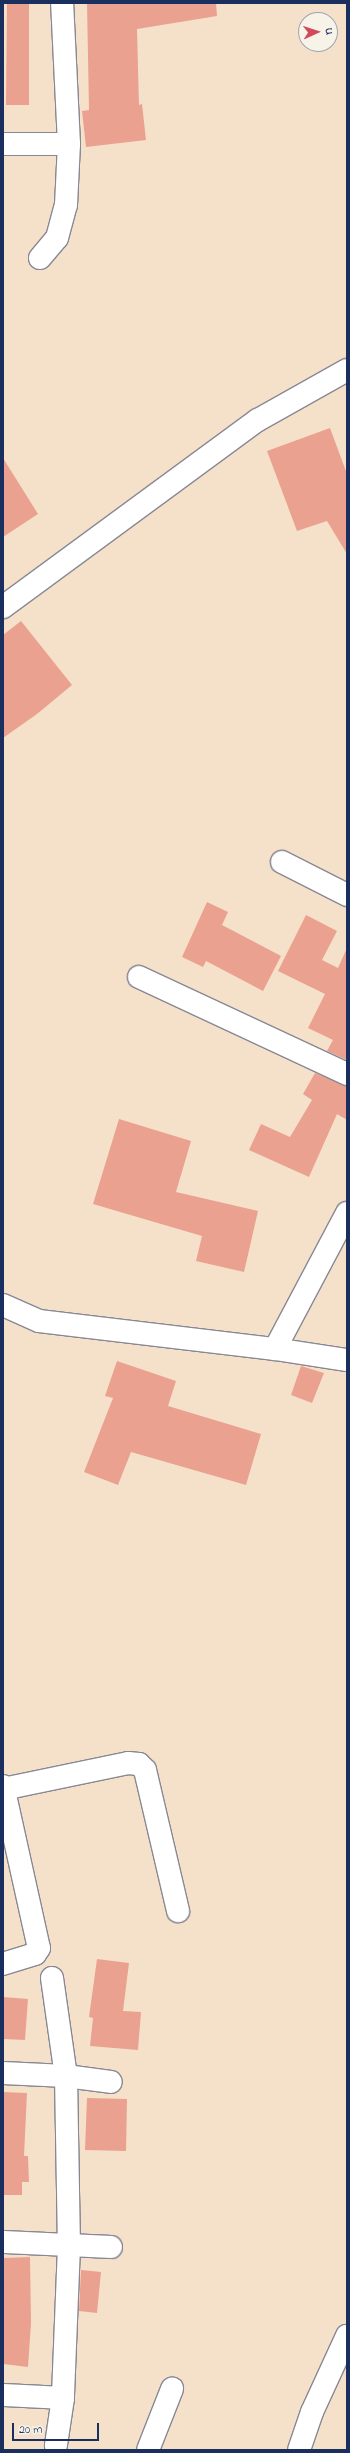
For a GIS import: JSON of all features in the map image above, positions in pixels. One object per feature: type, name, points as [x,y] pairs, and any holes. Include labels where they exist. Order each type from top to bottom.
[{"type":"street","points":[[40,258],[57,238],[66,205],[70,144],[62,3]]},
{"type":"street","points":[[3,144],[70,144]]},
{"type":"street","points":[[3,607],[258,420],[347,370]]},
{"type":"street","points":[[282,862],[347,895]]},
{"type":"street","points":[[139,977],[347,1074]]},
{"type":"street","points":[[275,1349],[347,1213]]},
{"type":"street","points":[[3,1305],[39,1321],[275,1349],[347,1360]]},
{"type":"street","points":[[3,1964],[35,1954],[39,1948],[3,1788],[128,1763],[139,1764],[145,1770],[178,1911]]},
{"type":"street","points":[[52,1978],[66,2076],[69,2246],[63,2398],[56,2445]]},
{"type":"street","points":[[3,2073],[66,2076],[111,2082]]},
{"type":"street","points":[[3,2242],[111,2247]]},
{"type":"street","points":[[299,2450],[312,2412],[347,2336]]},
{"type":"street","points":[[148,2450],[172,2389]]},
{"type":"street","points":[[3,2395],[63,2398]]},
{"type":"building","points":[[7,3],[29,3],[29,105],[6,105]]},
{"type":"building","points":[[87,3],[216,3],[217,16],[137,29],[139,105],[142,104],[146,140],[86,147],[82,111],[89,110]]},
{"type":"building","points":[[330,428],[347,474],[347,554],[327,521],[297,531],[267,451]]},
{"type":"building","points":[[3,458],[38,514],[3,537]]},
{"type":"building","points":[[21,621],[72,685],[37,714],[3,738],[3,635]]},
{"type":"building","points":[[207,902],[228,912],[222,925],[281,956],[263,991],[206,961],[203,967],[182,957]]},
{"type":"building","points":[[306,915],[337,931],[322,960],[338,968],[347,948],[347,1060],[327,1051],[333,1040],[308,1028],[325,994],[278,971]]},
{"type":"building","points":[[315,1073],[347,1086],[347,1120],[337,1114],[309,1177],[249,1150],[261,1124],[290,1137],[312,1100],[303,1094]]},
{"type":"building","points":[[119,1119],[191,1141],[176,1192],[258,1211],[244,1272],[196,1261],[202,1236],[93,1204]]},
{"type":"building","points":[[117,1361],[176,1381],[168,1406],[261,1434],[246,1485],[131,1452],[118,1485],[84,1472],[113,1398],[105,1396]]},
{"type":"building","points":[[301,1366],[324,1373],[312,1403],[291,1395]]},
{"type":"building","points":[[97,1959],[129,1963],[123,2011],[141,2012],[138,2050],[90,2046],[93,2018],[89,2017]]},
{"type":"building","points":[[3,1997],[28,1999],[25,2040],[3,2039]]},
{"type":"building","points":[[3,2092],[27,2093],[24,2156],[28,2156],[29,2182],[22,2182],[22,2195],[3,2195]]},
{"type":"building","points":[[87,2098],[127,2099],[126,2151],[85,2150]]},
{"type":"building","points":[[30,2257],[31,2323],[28,2367],[3,2364],[3,2258]]},
{"type":"building","points":[[81,2270],[101,2272],[97,2313],[79,2311]]}]
